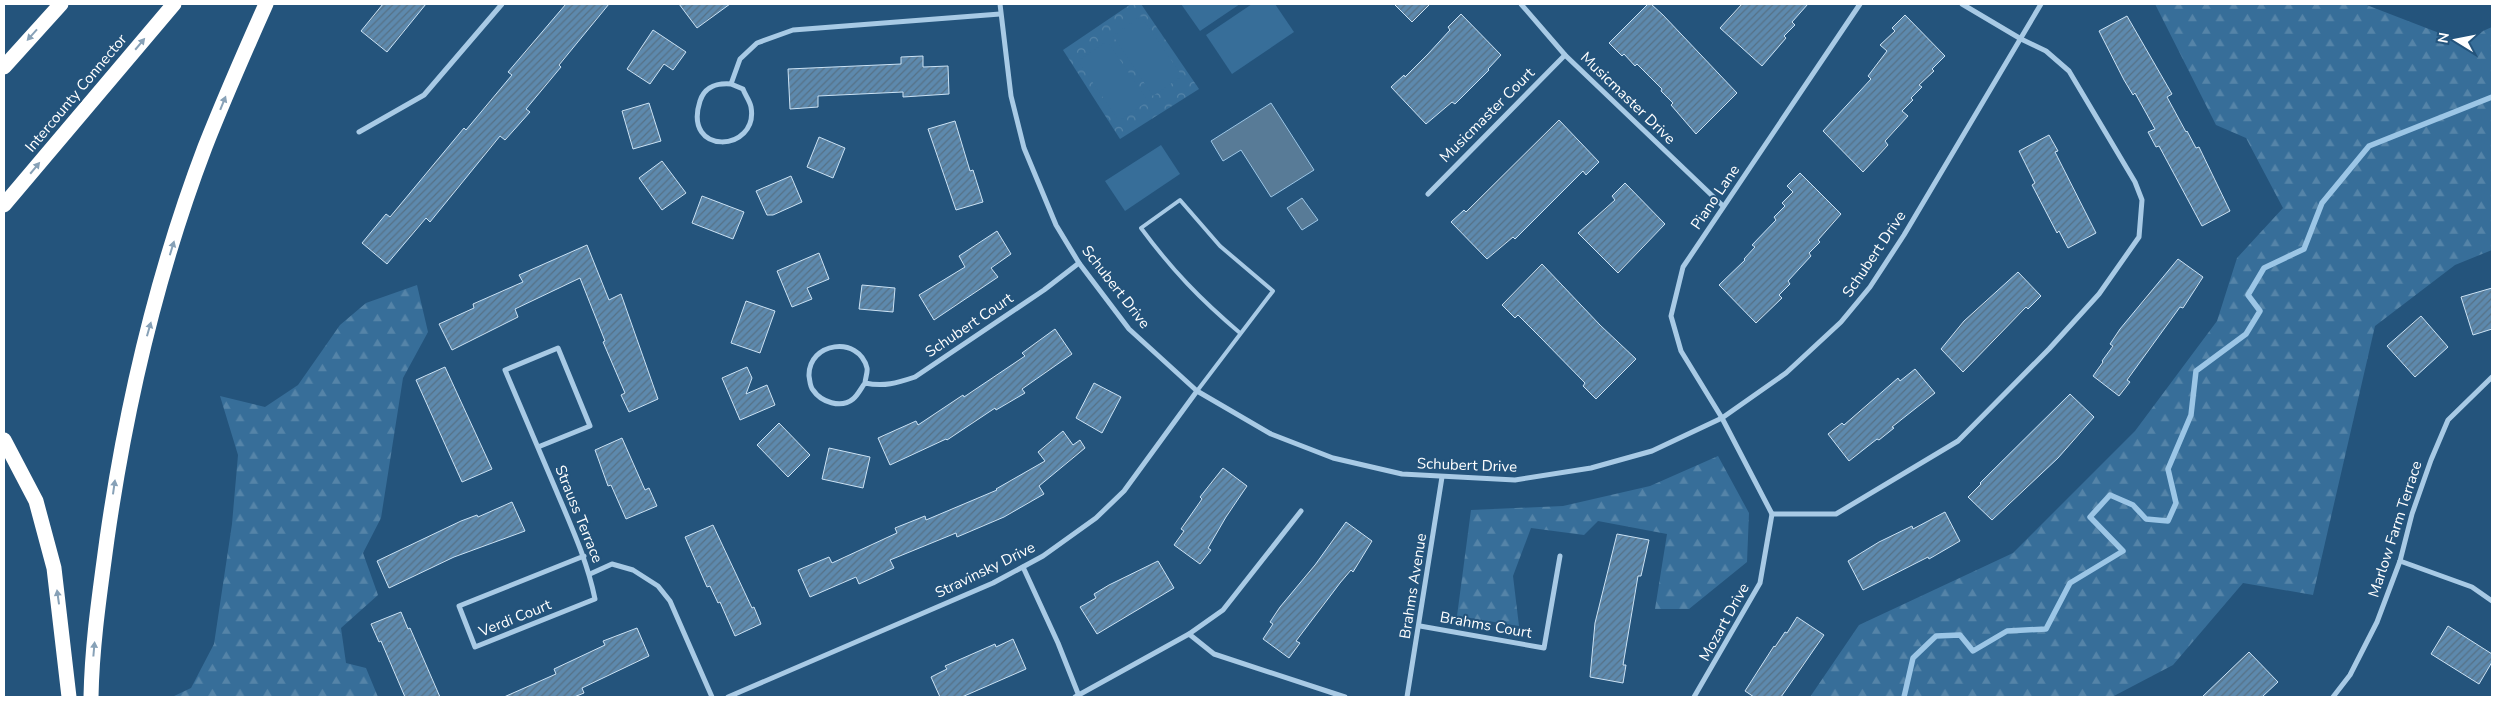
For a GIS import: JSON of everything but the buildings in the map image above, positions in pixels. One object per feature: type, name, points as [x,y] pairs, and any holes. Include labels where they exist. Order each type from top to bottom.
[{"type":"highway","points":[[4,67],[61,4]]},
{"type":"highway","name":"Intercounty Connector","points":[[4,205],[174,4]]},
{"type":"highway","points":[[91,697],[98,606],[114,484],[145,342],[172,246],[205,148],[266,4]]},
{"type":"highway","points":[[4,440],[36,502],[54,568],[69,697]]},
{"type":"street","points":[[359,132],[424,96],[502,4]]},
{"type":"street","name":"Schubert Drive","points":[[1000,4],[1011,96],[1024,148],[1056,225],[1079,263],[1129,329],[1197,391],[1271,434],[1333,458],[1402,474],[1515,480],[1591,468],[1652,451],[1722,418],[1786,373],[1841,322],[1870,287],[2041,4]]},
{"type":"street","name":"Musicmaster Drive","points":[[1521,4],[1565,55],[1723,206]]},
{"type":"street","name":"Piano Lane","points":[[1722,418],[1681,351],[1671,316],[1683,267],[1860,4]]},
{"type":"street","points":[[1722,418],[1772,514],[1836,514],[1958,441],[2049,349],[2098,294],[2139,237],[2142,200],[2135,182],[2069,71],[2046,51],[2021,39],[1962,4]]},
{"type":"street","points":[[731,84],[740,59],[757,43],[794,30],[1000,14]]},
{"type":"street","name":"Musicmaster Court","points":[[1428,194],[1565,55]]},
{"type":"street","points":[[720,84],[731,84],[743,89],[751,106],[751,120],[744,134],[729,142],[714,142],[703,135],[698,125],[696,113],[701,98],[709,88],[720,84]]},
{"type":"street","name":"Schubert Court","points":[[865,383],[878,386],[893,385],[915,377],[1044,290],[1079,263]]},
{"type":"street","points":[[844,346],[860,354],[867,368],[865,383],[853,399],[839,404],[821,400],[811,388],[809,373],[813,358],[826,348],[844,346]]},
{"type":"street","name":"Strauss Terrace","points":[[538,447],[590,426],[558,348],[505,370],[590,574],[612,564],[633,570],[658,586],[670,601],[712,697]]},
{"type":"street","name":"Marlow Farm Terrace","points":[[2333,697],[2350,675],[2377,622],[2400,561],[2412,514],[2448,420],[2492,377]]},
{"type":"street","name":"Stravinsky Drive","points":[[728,697],[993,583],[1043,556],[1096,518],[1124,491],[1197,391]]},
{"type":"street","name":"Brahms Avenue","points":[[1408,697],[1442,477]]},
{"type":"street","points":[[1023,567],[1058,642],[1077,696],[1189,634],[1223,610],[1301,511]]},
{"type":"street","name":"Mozart Drive","points":[[1694,697],[1760,583],[1772,514]]},
{"type":"street","name":"Verdi Court","points":[[584,556],[460,606],[475,647],[595,598],[590,574]]},
{"type":"street","name":"Brahms Court","points":[[1420,626],[1544,648],[1560,556]]},
{"type":"street","points":[[2400,561],[2472,586],[2492,601]]},
{"type":"street","points":[[1189,634],[1214,654],[1345,697]]},
{"type":"lane","points":[[1197,391],[1273,291],[1220,246],[1180,200],[1141,228],[1166,262],[1199,298],[1240,332]]},
{"type":"green space","points":[[1131,4],[1141,4],[1199,89],[1120,139],[1063,50]]},
{"type":"green space","points":[[1181,4],[1240,4],[1200,31]]},
{"type":"green space","points":[[1252,4],[1275,4],[1294,32],[1232,74],[1206,35]]},
{"type":"green space","points":[[2155,4],[2364,4],[2460,41],[2492,27],[2492,250],[2455,265],[2375,326],[2313,595],[2243,583],[2173,665],[2112,697],[1810,697],[1859,625],[2013,553],[2135,431],[2217,321],[2237,258],[2283,208],[2246,138],[2216,125]]},
{"type":"green space","points":[[1141,16],[1182,76],[1153,96],[1113,36]]},
{"type":"green space","points":[[1107,41],[1148,101],[1119,121],[1078,61]]},
{"type":"green space","points":[[1161,145],[1180,174],[1125,211],[1105,181]]},
{"type":"green space","points":[[417,285],[428,332],[403,378],[381,518],[363,553],[378,595],[341,628],[346,663],[366,668],[378,697],[172,697],[191,688],[214,644],[232,524],[238,455],[220,396],[265,407],[298,385],[340,325],[366,303]]},
{"type":"green space","points":[[1718,456],[1749,513],[1747,562],[1689,609],[1655,609],[1667,534],[1598,521],[1584,535],[1531,528],[1513,576],[1519,626],[1457,616],[1471,510],[1563,506],[1650,486]]},
{"type":"shaded area","points":[[1271,103],[1314,170],[1271,197],[1241,150],[1223,161],[1211,141]]},
{"type":"shaded area","points":[[1302,198],[1318,220],[1302,230],[1287,208]]},
{"type":"waterway","points":[[1904,697],[1913,658],[1936,636],[1960,635],[1973,651],[2007,631],[2046,629],[2070,583],[2123,551],[2090,517],[2110,495],[2133,505],[2146,519],[2168,521],[2176,503],[2168,469],[2191,415],[2196,371],[2246,334],[2260,311],[2248,295],[2264,268],[2304,249],[2322,203],[2369,146],[2492,97]]}]
